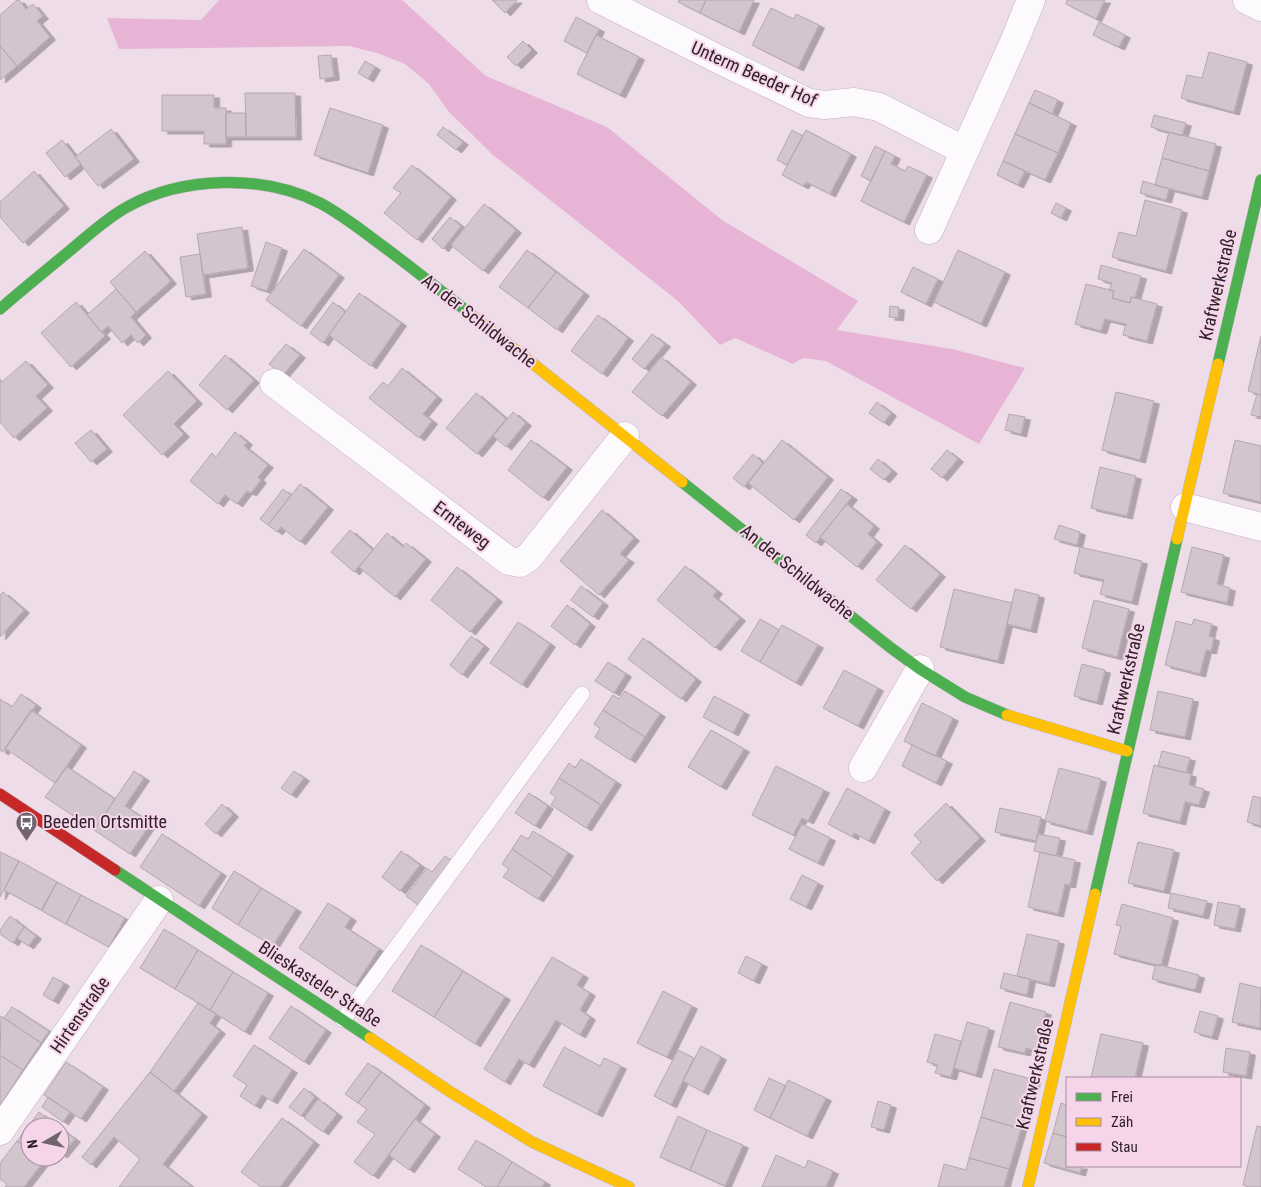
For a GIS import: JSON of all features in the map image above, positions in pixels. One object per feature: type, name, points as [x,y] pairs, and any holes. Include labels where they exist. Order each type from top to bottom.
[{"type":"street","name":"Unterm Beeder Hof","points":[[601,0],[809,103],[825,105],[854,102],[879,107],[965,152]]},
{"type":"street","points":[[928,230],[965,152],[1031,0]]},
{"type":"street","points":[[1247,0],[1261,7]]},
{"type":"street","name":"Kraftwerkstraße","points":[[1028,1187],[1127,751],[1261,180]]},
{"type":"street","name":"An der Schildwache","points":[[0,309],[100,225],[134,203],[166,191],[199,182],[242,183],[281,189],[318,203],[365,233],[402,260],[920,669],[965,697],[1007,716],[1127,751]]},
{"type":"street","name":"Ernteweg","points":[[274,384],[509,561],[520,563],[529,557],[625,436]]},
{"type":"street","points":[[1185,507],[1261,527]]},
{"type":"street","points":[[863,768],[920,669]]},
{"type":"street","name":"Blieskasteler Straße","points":[[0,794],[449,1092],[532,1142],[629,1187]]},
{"type":"street","name":"Hirtenstraße","points":[[0,1131],[160,900]]},
{"type":"lane","points":[[343,1020],[582,694]]},
{"type":"shaded area","points":[[219,0],[402,0],[486,76],[607,127],[722,220],[858,301],[837,330],[952,349],[1025,368],[979,444],[826,361],[803,358],[793,364],[735,338],[720,345],[678,301],[493,155],[449,112],[429,84],[405,64],[377,53],[349,46],[119,49],[107,18],[201,20]]},
{"type":"building","points":[[17,0],[26,9],[33,4],[43,16],[37,21],[50,37],[17,66],[0,46],[0,15]]},
{"type":"building","points":[[492,0],[517,0],[505,13]]},
{"type":"building","points":[[679,0],[706,0],[700,13],[678,2]]},
{"type":"building","points":[[706,0],[754,0],[739,32],[700,13]]},
{"type":"building","points":[[1067,0],[1105,0],[1096,19],[1066,4]]},
{"type":"building","points":[[771,8],[794,19],[796,14],[819,25],[798,68],[752,45]]},
{"type":"building","points":[[576,17],[599,29],[587,53],[564,41]]},
{"type":"building","points":[[1099,22],[1125,35],[1119,47],[1093,35]]},
{"type":"building","points":[[596,35],[639,57],[620,95],[577,74]]},
{"type":"building","points":[[523,41],[532,50],[516,66],[507,57]]},
{"type":"building","points":[[0,46],[17,66],[0,80]]},
{"type":"building","points":[[1209,52],[1247,62],[1234,112],[1181,98],[1187,75],[1202,78]]},
{"type":"building","points":[[331,55],[334,77],[320,79],[318,56]]},
{"type":"building","points":[[365,61],[375,67],[368,79],[358,73]]},
{"type":"building","points":[[1035,90],[1058,100],[1052,114],[1029,103]]},
{"type":"building","points":[[245,93],[295,93],[296,137],[246,137]]},
{"type":"building","points":[[162,95],[214,95],[214,108],[226,108],[226,144],[204,144],[204,131],[162,131]]},
{"type":"building","points":[[1029,103],[1071,123],[1058,153],[1015,134]]},
{"type":"building","points":[[330,108],[383,125],[368,173],[314,155]]},
{"type":"building","points":[[226,113],[246,113],[246,137],[226,137]]},
{"type":"building","points":[[1154,115],[1186,123],[1182,136],[1151,127]]},
{"type":"building","points":[[443,127],[463,142],[456,150],[437,135]]},
{"type":"building","points":[[111,129],[134,159],[98,186],[75,157]]},
{"type":"building","points":[[792,130],[803,136],[787,165],[777,160]]},
{"type":"building","points":[[806,130],[851,154],[830,194],[806,182],[803,186],[782,175]]},
{"type":"building","points":[[1169,132],[1216,144],[1209,171],[1162,158]]},
{"type":"building","points":[[1015,134],[1058,153],[1045,180],[1003,161]]},
{"type":"building","points":[[62,140],[81,164],[65,177],[46,153]]},
{"type":"building","points":[[875,146],[885,151],[871,181],[861,176]]},
{"type":"building","points":[[885,151],[895,156],[891,164],[905,171],[908,166],[927,175],[904,222],[861,201]]},
{"type":"building","points":[[1162,158],[1209,171],[1202,197],[1155,185]]},
{"type":"building","points":[[1003,161],[1025,171],[1018,185],[997,175]]},
{"type":"building","points":[[412,165],[451,197],[417,240],[384,213],[401,193],[393,188]]},
{"type":"building","points":[[34,171],[64,206],[23,243],[0,217],[0,202]]},
{"type":"building","points":[[1143,181],[1169,189],[1166,200],[1140,193]]},
{"type":"building","points":[[1145,200],[1182,210],[1166,271],[1112,257],[1119,232],[1136,236]]},
{"type":"building","points":[[1056,203],[1066,208],[1061,218],[1051,213]]},
{"type":"building","points":[[484,204],[516,230],[483,271],[451,245]]},
{"type":"building","points":[[450,217],[461,226],[443,249],[432,239]]},
{"type":"building","points":[[242,227],[248,268],[203,275],[197,234]]},
{"type":"building","points":[[266,242],[282,248],[267,291],[251,286]]},
{"type":"building","points":[[304,249],[339,275],[301,326],[266,300]]},
{"type":"building","points":[[527,250],[556,272],[528,308],[499,287]]},
{"type":"building","points":[[958,250],[1005,272],[981,324],[934,302]]},
{"type":"building","points":[[145,251],[171,281],[136,312],[110,282]]},
{"type":"building","points":[[200,254],[206,294],[186,297],[180,257]]},
{"type":"building","points":[[1101,265],[1141,276],[1135,298],[1131,297],[1130,303],[1112,298],[1114,291],[1109,290],[1112,283],[1098,279]]},
{"type":"building","points":[[913,267],[938,279],[926,304],[901,292]]},
{"type":"building","points":[[556,272],[584,293],[557,330],[528,308]]},
{"type":"building","points":[[1086,284],[1114,291],[1112,298],[1130,303],[1131,297],[1157,304],[1147,341],[1123,335],[1126,324],[1105,319],[1101,331],[1075,324]]},
{"type":"building","points":[[116,289],[136,312],[131,317],[146,335],[138,343],[131,335],[122,343],[108,326],[101,332],[87,315]]},
{"type":"building","points":[[359,293],[401,323],[371,366],[329,335]]},
{"type":"building","points":[[76,302],[105,336],[71,367],[41,333]]},
{"type":"building","points":[[333,302],[345,312],[323,343],[310,333]]},
{"type":"building","points":[[890,306],[899,307],[898,318],[889,317]]},
{"type":"building","points":[[598,315],[628,338],[602,374],[571,351]]},
{"type":"building","points":[[652,334],[665,344],[644,369],[632,359]]},
{"type":"building","points":[[1261,336],[1261,395],[1248,391]]},
{"type":"building","points":[[286,344],[300,355],[283,375],[269,364]]},
{"type":"building","points":[[225,355],[254,380],[227,410],[199,385]]},
{"type":"building","points":[[661,357],[691,382],[662,416],[632,392]]},
{"type":"building","points":[[26,361],[48,385],[36,396],[47,408],[14,438],[0,422],[0,379],[2,382]]},
{"type":"building","points":[[402,368],[437,397],[423,414],[432,421],[419,438],[369,398],[383,382],[388,386]]},
{"type":"building","points":[[168,371],[197,401],[174,424],[184,434],[162,455],[123,415]]},
{"type":"building","points":[[1116,392],[1154,401],[1140,460],[1102,450]]},
{"type":"building","points":[[476,393],[506,419],[477,454],[446,428]]},
{"type":"building","points":[[1257,394],[1261,395],[1261,417],[1251,415]]},
{"type":"building","points":[[877,402],[891,413],[884,423],[869,413]]},
{"type":"building","points":[[513,412],[526,423],[506,447],[493,436]]},
{"type":"building","points":[[1009,414],[1025,417],[1021,434],[1005,430]]},
{"type":"building","points":[[91,430],[107,449],[91,462],[75,443]]},
{"type":"building","points":[[235,432],[247,442],[244,446],[268,465],[258,477],[261,480],[251,493],[247,491],[237,504],[225,495],[218,504],[190,481],[212,453],[216,457]]},
{"type":"building","points":[[531,440],[567,467],[543,498],[508,470]]},
{"type":"building","points":[[782,440],[828,477],[794,520],[748,483]]},
{"type":"building","points":[[1235,440],[1261,446],[1261,502],[1223,493]]},
{"type":"building","points":[[947,450],[958,459],[942,478],[931,469]]},
{"type":"building","points":[[753,454],[763,463],[744,487],[733,478]]},
{"type":"building","points":[[878,459],[892,471],[884,480],[870,469]]},
{"type":"building","points":[[1100,467],[1136,476],[1127,516],[1091,508]]},
{"type":"building","points":[[300,484],[328,507],[300,542],[281,527],[277,532],[268,525]]},
{"type":"building","points":[[283,489],[291,495],[268,525],[260,519]]},
{"type":"building","points":[[841,489],[852,497],[816,543],[806,535]]},
{"type":"building","points":[[847,504],[874,526],[868,534],[877,542],[857,567],[820,537]]},
{"type":"building","points":[[602,510],[634,538],[620,554],[629,560],[599,595],[560,561]]},
{"type":"building","points":[[1059,525],[1080,532],[1077,545],[1054,539]]},
{"type":"building","points":[[350,530],[373,550],[354,572],[331,552]]},
{"type":"building","points":[[387,533],[403,547],[406,543],[426,559],[395,597],[359,567]]},
{"type":"building","points":[[905,545],[940,574],[911,609],[876,580]]},
{"type":"building","points":[[1080,547],[1142,561],[1132,602],[1100,594],[1104,580],[1074,573]]},
{"type":"building","points":[[1192,547],[1224,555],[1217,584],[1230,588],[1227,603],[1181,592]]},
{"type":"building","points":[[685,566],[717,591],[713,596],[740,618],[715,648],[657,600]]},
{"type":"building","points":[[457,567],[497,599],[470,632],[431,600]]},
{"type":"building","points":[[581,586],[603,603],[593,617],[571,600]]},
{"type":"building","points":[[954,589],[1012,603],[998,661],[940,647]]},
{"type":"building","points":[[1015,589],[1039,595],[1031,630],[1007,624]]},
{"type":"building","points":[[3,592],[24,610],[0,637],[0,595]]},
{"type":"building","points":[[1094,600],[1129,609],[1117,657],[1082,648]]},
{"type":"building","points":[[567,605],[590,624],[575,645],[551,626]]},
{"type":"building","points":[[760,619],[779,630],[760,662],[741,651]]},
{"type":"building","points":[[1194,619],[1212,624],[1209,636],[1214,638],[1211,651],[1206,650],[1200,674],[1165,665],[1176,621],[1192,625]]},
{"type":"building","points":[[518,622],[550,644],[522,685],[490,663]]},
{"type":"building","points":[[782,625],[818,645],[796,683],[760,662]]},
{"type":"building","points":[[471,636],[484,646],[462,675],[450,665]]},
{"type":"building","points":[[643,638],[696,679],[681,699],[628,659]]},
{"type":"building","points":[[608,662],[626,674],[614,693],[595,681]]},
{"type":"building","points":[[1082,664],[1105,670],[1097,702],[1074,696]]},
{"type":"building","points":[[844,670],[878,688],[858,726],[823,708]]},
{"type":"building","points":[[625,691],[660,714],[645,737],[603,710],[613,695],[619,699]]},
{"type":"building","points":[[1158,691],[1193,699],[1185,737],[1150,730]]},
{"type":"building","points":[[21,694],[36,705],[3,752],[0,750],[0,699],[12,707]]},
{"type":"building","points":[[714,696],[744,712],[733,733],[703,717]]},
{"type":"building","points":[[922,703],[953,718],[935,756],[904,741]]},
{"type":"building","points":[[31,710],[81,745],[55,783],[5,748]]},
{"type":"building","points":[[603,710],[645,737],[630,760],[595,737],[600,728],[594,724]]},
{"type":"building","points":[[711,730],[744,749],[721,787],[688,767]]},
{"type":"building","points":[[912,745],[947,761],[936,783],[902,766]]},
{"type":"building","points":[[1162,751],[1190,758],[1186,773],[1158,766]]},
{"type":"building","points":[[581,759],[616,782],[601,805],[559,778],[569,763],[575,768]]},
{"type":"building","points":[[1154,765],[1191,774],[1189,785],[1204,789],[1199,805],[1185,802],[1180,822],[1143,813]]},
{"type":"building","points":[[776,766],[824,790],[808,821],[802,818],[793,835],[752,815]]},
{"type":"building","points":[[67,767],[115,799],[94,830],[45,797]]},
{"type":"building","points":[[1059,768],[1101,779],[1087,832],[1045,821]]},
{"type":"building","points":[[134,771],[144,778],[125,806],[151,823],[130,854],[94,830]]},
{"type":"building","points":[[294,771],[304,778],[291,795],[281,788]]},
{"type":"building","points":[[559,778],[601,805],[586,828],[551,805],[556,797],[550,793]]},
{"type":"building","points":[[847,788],[885,809],[869,841],[854,833],[853,837],[828,824]]},
{"type":"building","points":[[529,793],[548,806],[535,826],[515,813]]},
{"type":"building","points":[[1253,796],[1261,798],[1261,826],[1247,822]]},
{"type":"building","points":[[946,803],[980,838],[937,881],[911,853],[921,842],[914,835]]},
{"type":"building","points":[[222,804],[233,814],[216,834],[205,824]]},
{"type":"building","points":[[1000,808],[1041,817],[1036,841],[995,832]]},
{"type":"building","points":[[802,824],[830,838],[818,863],[789,849]]},
{"type":"building","points":[[533,831],[568,853],[553,877],[512,849],[521,835],[528,839]]},
{"type":"building","points":[[162,834],[221,873],[199,906],[140,867]]},
{"type":"building","points":[[1038,834],[1060,838],[1056,856],[1034,851]]},
{"type":"building","points":[[1138,842],[1174,850],[1164,891],[1128,883]]},
{"type":"building","points":[[512,849],[553,877],[538,899],[503,877],[509,869],[502,864]]},
{"type":"building","points":[[401,851],[420,865],[400,891],[382,877]]},
{"type":"building","points":[[0,852],[19,861],[0,897]]},
{"type":"building","points":[[1040,852],[1075,860],[1070,885],[1065,884],[1058,914],[1028,907]]},
{"type":"building","points":[[445,856],[451,860],[418,905],[406,896],[427,868],[432,872]]},
{"type":"building","points":[[19,861],[57,882],[41,910],[4,890]]},
{"type":"building","points":[[234,871],[261,888],[238,925],[212,908]]},
{"type":"building","points":[[802,875],[818,883],[806,907],[790,899]]},
{"type":"building","points":[[57,882],[81,895],[66,924],[42,911]]},
{"type":"building","points":[[261,888],[296,909],[273,946],[238,925]]},
{"type":"building","points":[[1171,893],[1207,901],[1203,916],[1168,908]]},
{"type":"building","points":[[81,895],[125,918],[109,947],[66,924]]},
{"type":"building","points":[[1218,902],[1240,906],[1235,929],[1214,925]]},
{"type":"building","points":[[328,903],[351,918],[345,927],[379,949],[355,986],[299,948]]},
{"type":"building","points":[[1122,904],[1173,918],[1161,966],[1114,954],[1121,926],[1116,925]]},
{"type":"building","points":[[10,916],[24,927],[13,943],[0,934],[0,930]]},
{"type":"building","points":[[24,927],[36,936],[28,946],[17,938]]},
{"type":"building","points":[[164,929],[198,950],[175,989],[140,968]]},
{"type":"building","points":[[1027,934],[1059,941],[1049,984],[1017,976]]},
{"type":"building","points":[[421,945],[463,971],[434,1017],[392,991]]},
{"type":"building","points":[[198,950],[233,972],[210,1010],[175,989]]},
{"type":"building","points":[[746,956],[762,964],[754,981],[738,973]]},
{"type":"building","points":[[552,957],[583,975],[577,985],[590,993],[580,1010],[590,1017],[580,1035],[556,1020],[529,1065],[519,1059],[505,1082],[484,1069]]},
{"type":"building","points":[[1156,964],[1199,975],[1195,990],[1152,979]]},
{"type":"building","points":[[463,971],[505,997],[475,1044],[434,1017]]},
{"type":"building","points":[[233,972],[268,993],[245,1032],[210,1010]]},
{"type":"building","points":[[1004,973],[1030,979],[1027,995],[1000,988]]},
{"type":"building","points":[[53,977],[64,983],[53,1001],[43,995]]},
{"type":"building","points":[[1240,983],[1261,988],[1260,1028],[1232,1022]]},
{"type":"building","points":[[663,991],[692,1006],[667,1057],[637,1043]]},
{"type":"building","points":[[1010,1002],[1046,1012],[1036,1051],[1026,1048],[1025,1053],[998,1047]]},
{"type":"building","points":[[198,1003],[216,1014],[210,1023],[220,1031],[174,1091],[150,1072]]},
{"type":"building","points":[[291,1006],[326,1030],[304,1062],[269,1038]]},
{"type":"building","points":[[12,1007],[49,1031],[41,1043],[4,1018]]},
{"type":"building","points":[[1200,1011],[1218,1016],[1212,1037],[1194,1032]]},
{"type":"building","points":[[1,1016],[41,1043],[23,1070],[0,1055]]},
{"type":"building","points":[[967,1022],[989,1028],[976,1075],[954,1068]]},
{"type":"building","points":[[935,1034],[961,1041],[951,1077],[935,1073],[938,1065],[927,1062]]},
{"type":"building","points":[[1101,1034],[1143,1043],[1135,1077],[1091,1077]]},
{"type":"building","points":[[254,1045],[292,1070],[272,1101],[262,1095],[255,1106],[240,1096],[247,1085],[233,1076]]},
{"type":"building","points":[[701,1046],[721,1057],[703,1092],[683,1081]]},
{"type":"building","points":[[564,1047],[600,1066],[604,1058],[621,1066],[597,1114],[543,1086]]},
{"type":"building","points":[[1226,1048],[1250,1052],[1246,1076],[1223,1072]]},
{"type":"building","points":[[678,1050],[694,1058],[671,1105],[654,1096]]},
{"type":"building","points":[[1,1056],[23,1070],[0,1105],[0,1058]]},
{"type":"building","points":[[66,1062],[103,1087],[81,1119],[44,1095]]},
{"type":"building","points":[[368,1063],[381,1072],[358,1103],[345,1094]]},
{"type":"building","points":[[994,1069],[1035,1080],[1021,1129],[981,1117]]},
{"type":"building","points":[[150,1072],[202,1114],[163,1164],[192,1187],[119,1187],[140,1159],[114,1137],[91,1165],[82,1157]]},
{"type":"building","points":[[381,1072],[425,1105],[373,1176],[354,1162],[375,1134],[357,1122],[367,1109],[358,1103]]},
{"type":"building","points":[[769,1078],[786,1086],[770,1118],[754,1110]]},
{"type":"building","points":[[788,1080],[826,1098],[807,1136],[770,1118]]},
{"type":"building","points":[[304,1088],[315,1097],[301,1116],[289,1107]]},
{"type":"building","points":[[48,1097],[70,1112],[66,1117],[56,1117],[42,1107]]},
{"type":"building","points":[[318,1099],[337,1114],[323,1132],[304,1118]]},
{"type":"building","points":[[878,1101],[891,1105],[884,1130],[871,1127]]},
{"type":"building","points":[[1061,1103],[1066,1105],[1066,1137],[1053,1133]]},
{"type":"building","points":[[39,1112],[46,1117],[35,1117]]},
{"type":"building","points":[[678,1116],[707,1130],[690,1170],[660,1157]]},
{"type":"building","points":[[981,1117],[1021,1129],[1009,1169],[969,1158]]},
{"type":"building","points":[[282,1118],[314,1142],[280,1187],[261,1187],[241,1172]]},
{"type":"building","points":[[415,1119],[435,1134],[409,1170],[389,1155]]},
{"type":"building","points":[[1257,1126],[1261,1127],[1261,1187],[1249,1187],[1243,1185]]},
{"type":"building","points":[[707,1130],[743,1145],[725,1186],[690,1170]]},
{"type":"building","points":[[1053,1133],[1066,1137],[1066,1167],[1082,1167],[1080,1173],[1044,1163]]},
{"type":"building","points":[[70,1135],[75,1139],[70,1145]]},
{"type":"building","points":[[476,1140],[512,1162],[497,1187],[486,1187],[458,1169]]},
{"type":"building","points":[[17,1141],[20,1143],[20,1167],[39,1167],[24,1187],[5,1187],[7,1184],[0,1179],[0,1163]]},
{"type":"building","points":[[776,1155],[805,1168],[808,1160],[833,1171],[826,1187],[762,1187]]},
{"type":"building","points":[[969,1158],[1009,1169],[1004,1187],[938,1187],[944,1164],[966,1170]]},
{"type":"building","points":[[512,1162],[545,1182],[542,1187],[497,1187]]},
{"type":"traffic: fast","points":[[1218,364],[1261,180]]},
{"type":"traffic: fast","points":[[0,309],[99,226],[127,207],[173,189],[223,182],[249,183],[274,187],[320,203],[358,227],[469,313]]},
{"type":"traffic: fast","points":[[682,482],[920,669],[965,697],[1007,715]]},
{"type":"traffic: fast","points":[[1095,894],[1177,539]]},
{"type":"traffic: fast","points":[[115,870],[370,1038]]},
{"type":"traffic: slow","points":[[469,313],[682,482]]},
{"type":"traffic: slow","points":[[1177,539],[1218,364]]},
{"type":"traffic: slow","points":[[1007,715],[1127,751]]},
{"type":"traffic: slow","points":[[1028,1187],[1095,894]]},
{"type":"traffic: slow","points":[[370,1038],[449,1091],[532,1142],[629,1187]]},
{"type":"traffic: jam","points":[[0,794],[115,870]]},
{"type":"place","name":"Beeden Ortsmitte","points":[[27,841]]}]
